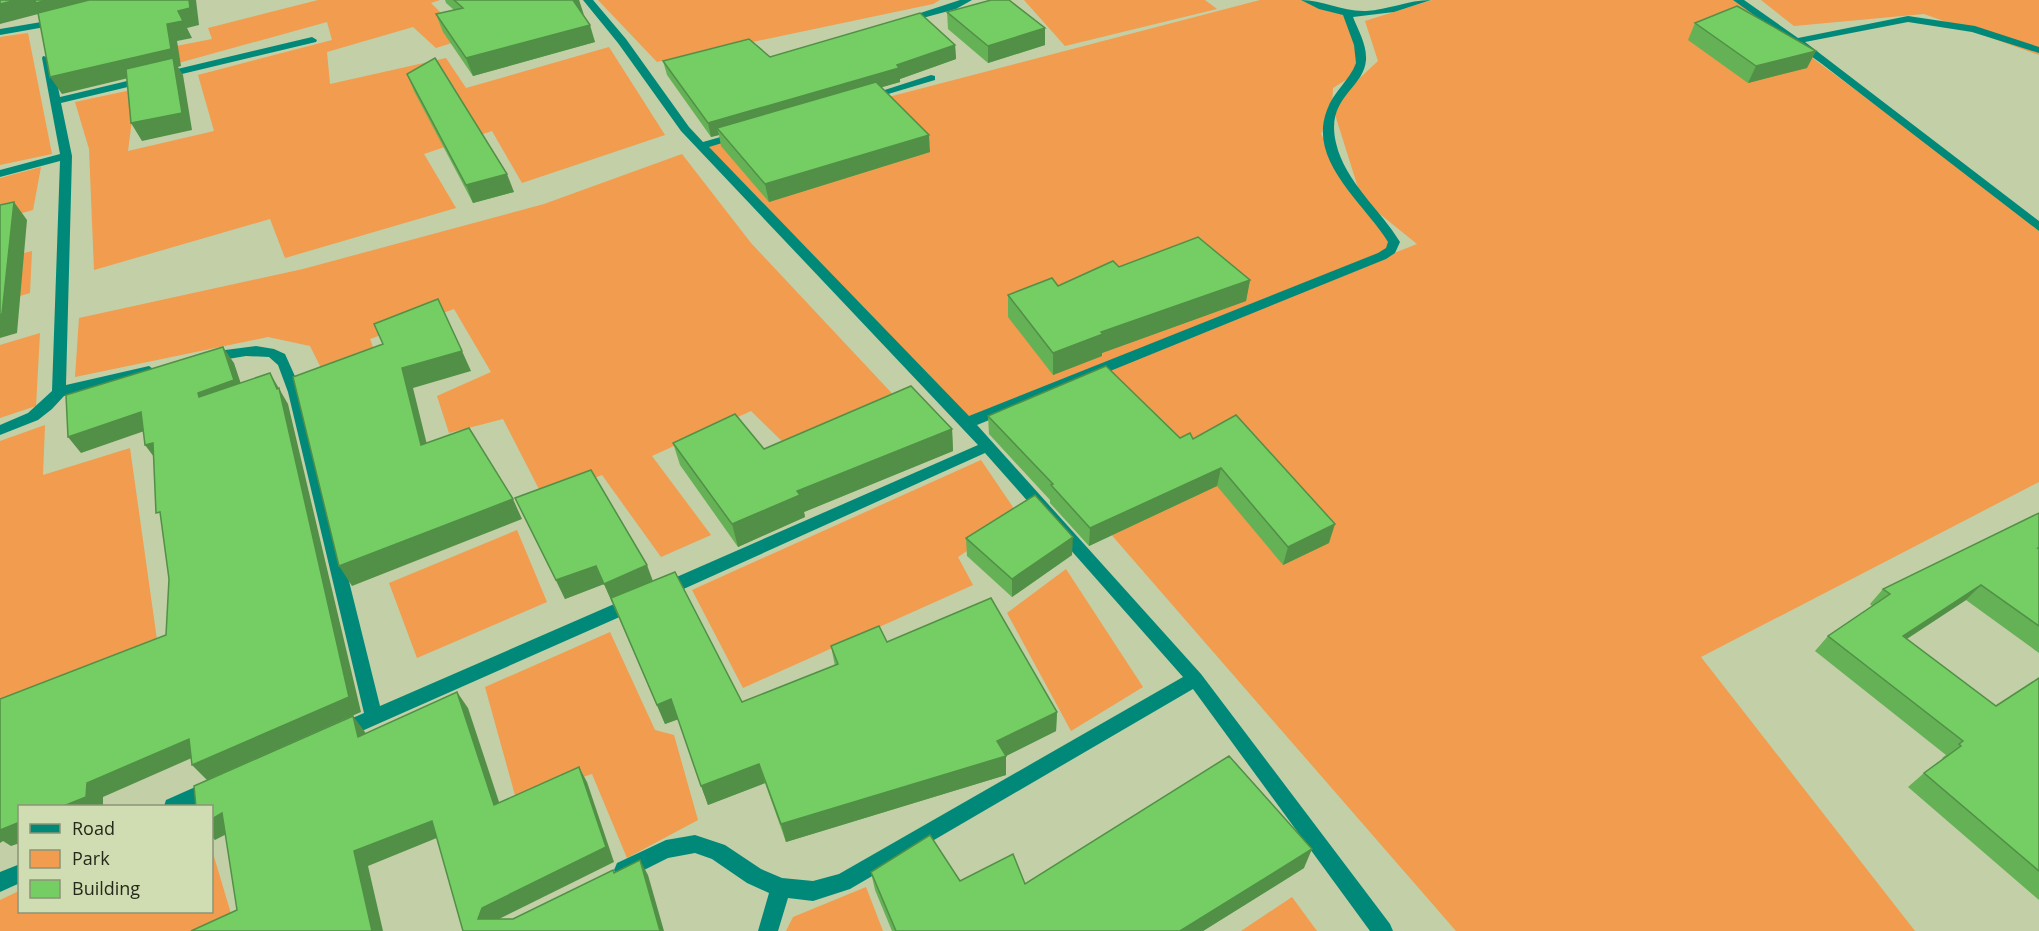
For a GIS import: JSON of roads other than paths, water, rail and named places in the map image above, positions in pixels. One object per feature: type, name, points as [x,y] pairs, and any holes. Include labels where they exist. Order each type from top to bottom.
[{"type":"street","points":[[588,0],[622,41],[685,129],[988,446],[1195,679],[1383,931]]},
{"type":"street","points":[[890,24],[953,7],[967,0]]},
{"type":"street","points":[[1306,0],[1328,10],[1366,15],[1426,0]]},
{"type":"street","points":[[1738,0],[1797,41],[2039,227]]},
{"type":"street","points":[[966,423],[1382,256],[1391,250],[1394,243],[1387,230],[1350,185],[1332,150],[1328,123],[1332,104],[1357,73],[1361,62],[1360,49],[1347,14]]},
{"type":"street","points":[[0,32],[43,37],[74,18]]},
{"type":"street","points":[[1797,41],[1908,19],[1979,30],[2039,50]]},
{"type":"street","points":[[0,430],[38,415],[59,392],[66,156],[43,37]]},
{"type":"street","points":[[56,101],[312,40]]},
{"type":"street","points":[[862,99],[931,78]]},
{"type":"street","points":[[701,146],[747,133]]},
{"type":"street","points":[[0,174],[66,156]]},
{"type":"street","points":[[196,360],[245,351],[268,351],[280,358],[295,392],[374,717]]},
{"type":"street","points":[[59,392],[162,368]]},
{"type":"street","points":[[321,741],[988,446]]},
{"type":"street","points":[[604,880],[666,849],[694,844],[718,852],[754,876],[781,888],[813,891],[843,882],[1195,679]]},
{"type":"street","points":[[177,805],[226,783]]},
{"type":"street","points":[[0,882],[18,874]]},
{"type":"street","points":[[768,931],[781,888]]}]
